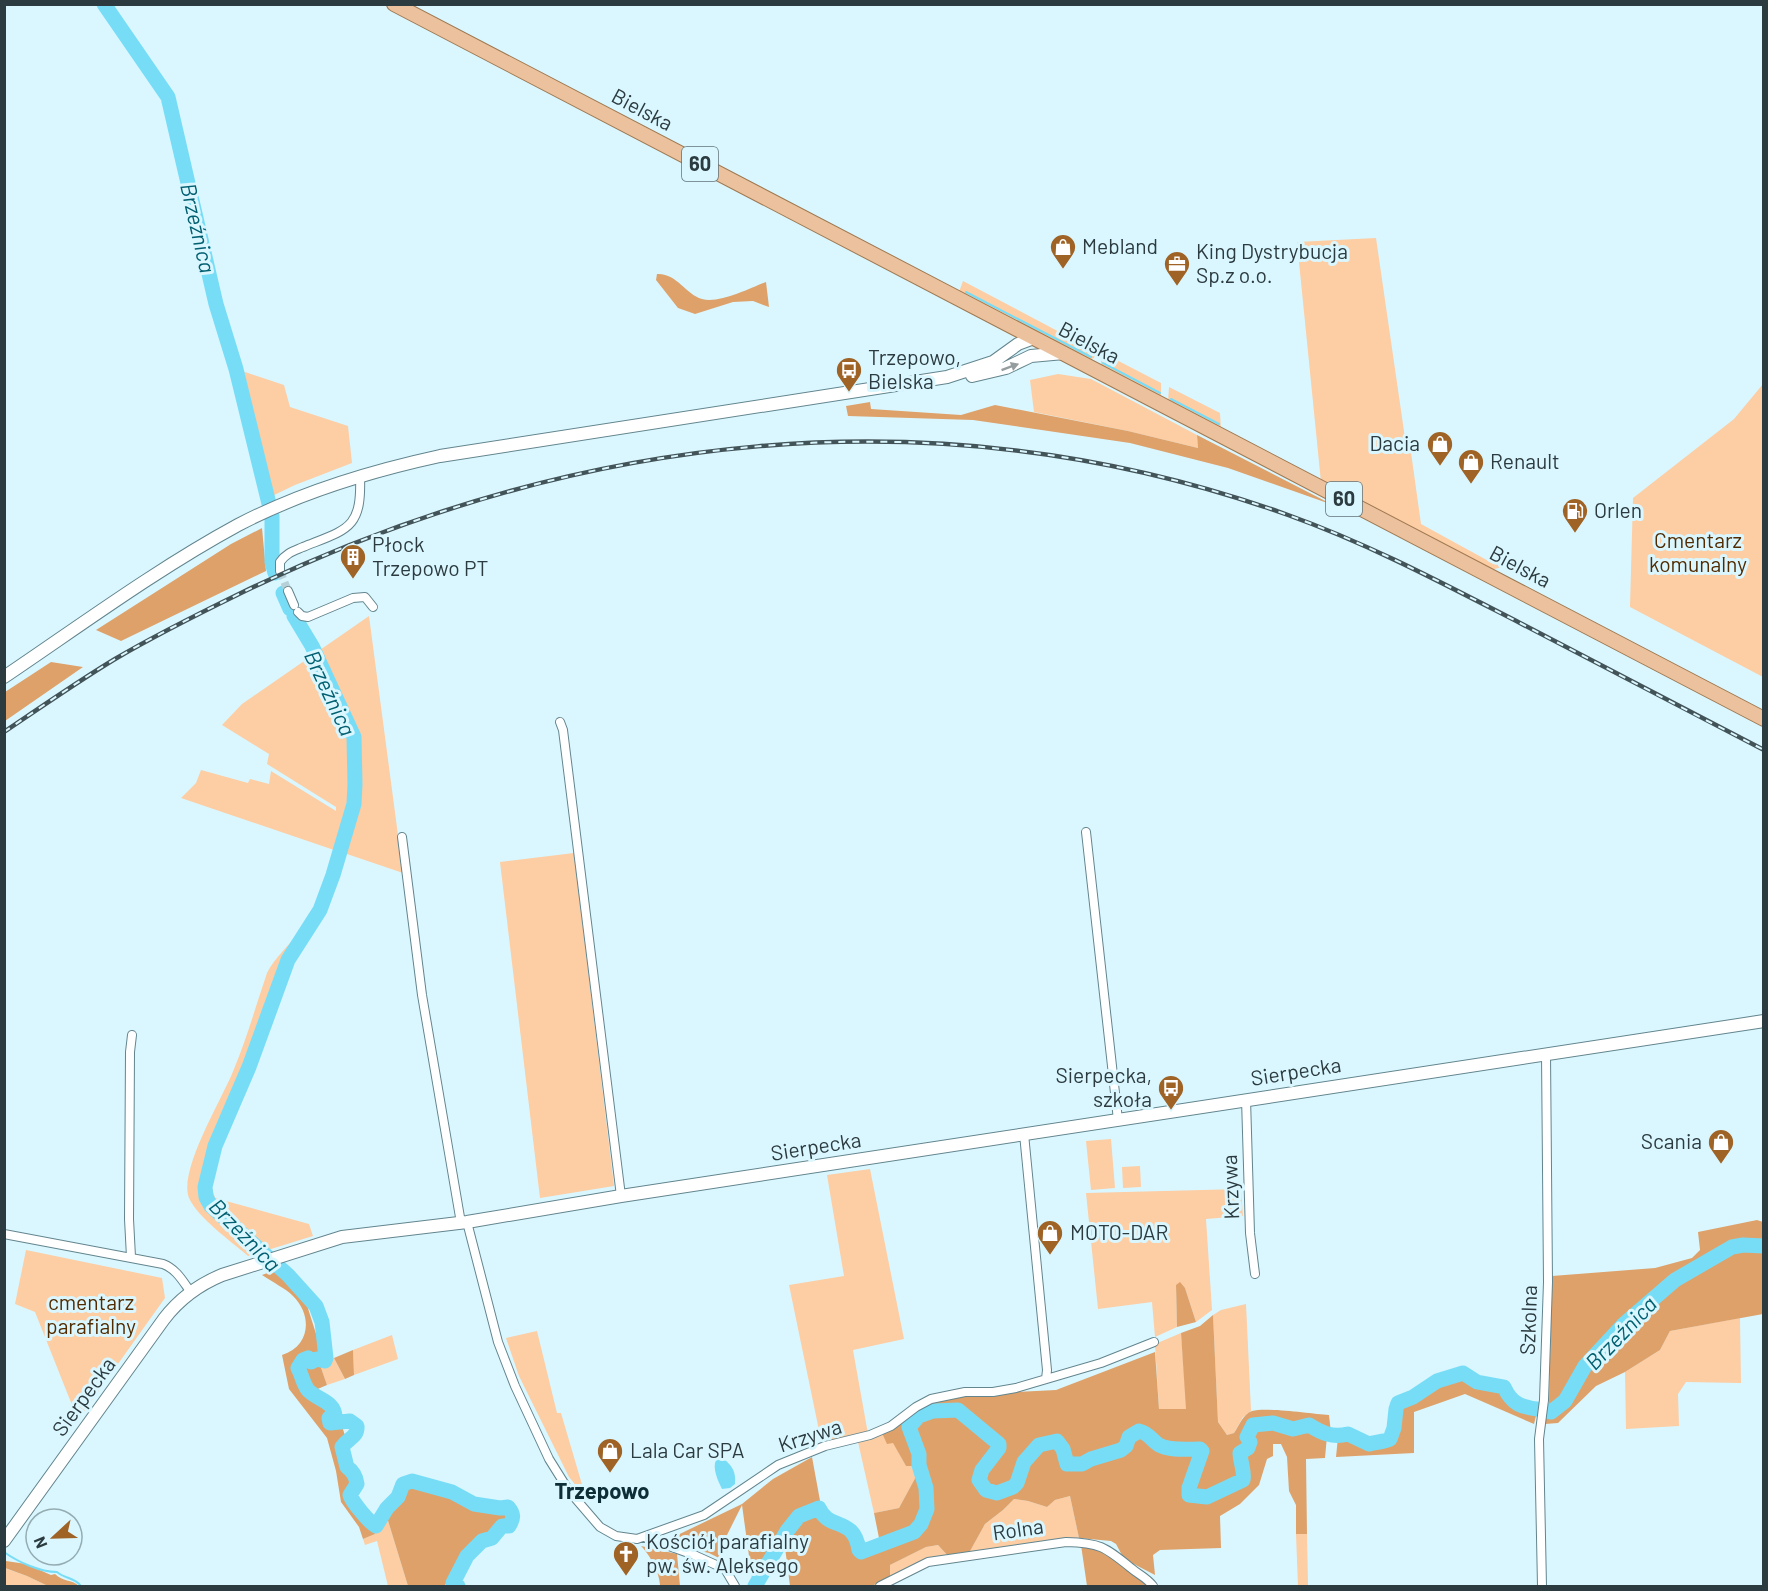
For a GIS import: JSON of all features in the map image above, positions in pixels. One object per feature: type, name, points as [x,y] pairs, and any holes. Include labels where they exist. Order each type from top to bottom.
[{"type":"main road","name":"Bielska","points":[[394,4],[1764,719]]},
{"type":"street","points":[[1005,323],[1010,334],[1009,350]]},
{"type":"street","points":[[946,377],[993,362],[1018,344],[1036,339]]},
{"type":"street","points":[[1031,356],[1036,339]]},
{"type":"street","points":[[4,676],[184,557],[257,516],[360,476],[440,456],[946,377],[990,373],[1014,366],[1031,356],[1064,353]]},
{"type":"street","points":[[280,571],[280,562],[286,554],[332,535],[353,522],[359,504],[360,476]]},
{"type":"street","points":[[288,591],[296,609],[304,617],[353,598],[365,597],[373,607]]},
{"type":"street","points":[[560,722],[564,730],[621,1196]]},
{"type":"street","points":[[1086,832],[1118,1120]]},
{"type":"street","name":"Krzywa","points":[[402,837],[422,995],[464,1222],[498,1342],[515,1386],[549,1459],[569,1491],[600,1527],[616,1536],[637,1539],[644,1537],[704,1515],[778,1465],[825,1446],[870,1436],[891,1426],[931,1399],[965,1392],[993,1392],[1046,1380],[1101,1363],[1154,1341]]},
{"type":"street","name":"Sierpecka","points":[[7,1537],[164,1318],[190,1292],[213,1279],[342,1237],[464,1222],[1246,1099],[1764,1021]]},
{"type":"street","points":[[131,1257],[129,1207],[132,1035]]},
{"type":"street","name":"Szkolna","points":[[1542,1587],[1539,1439],[1544,1400],[1548,1282],[1546,1054]]},
{"type":"street","name":"Krzywa","points":[[1246,1099],[1254,1274]]},
{"type":"street","points":[[1024,1134],[1047,1370],[1046,1380]]},
{"type":"street","points":[[4,1234],[131,1257],[171,1268],[190,1292]]},
{"type":"street","points":[[644,1537],[694,1555],[724,1569],[735,1587]]},
{"type":"street","name":"Rolna","points":[[879,1587],[928,1563],[1066,1542],[1088,1542],[1103,1547],[1146,1577],[1153,1587]]},
{"type":"green space","points":[[1376,238],[1405,438],[1409,438],[1421,524],[1494,564],[1501,553],[1505,559],[1502,567],[1491,570],[1321,482],[1297,242]]},
{"type":"green space","points":[[963,281],[1097,350],[1094,358],[1089,360],[959,292]]},
{"type":"green space","points":[[1105,354],[1161,383],[1161,395],[1101,366]]},
{"type":"green space","points":[[239,370],[284,385],[290,407],[348,426],[352,463],[270,497]]},
{"type":"green space","points":[[1058,374],[1091,379],[1197,435],[1198,448],[1034,412],[1030,380]]},
{"type":"green space","name":"Cmentarz komunalny","points":[[1763,384],[1763,677],[1630,607],[1633,498],[1734,419]]},
{"type":"green space","points":[[1169,387],[1220,413],[1221,429],[1168,403]]},
{"type":"green space","points":[[369,616],[403,873],[344,853],[327,904],[291,964],[261,1052],[223,1140],[213,1170],[211,1185],[215,1198],[309,1224],[313,1236],[248,1256],[193,1206],[187,1186],[190,1170],[203,1134],[239,1057],[267,973],[311,913],[334,850],[181,798],[196,783],[201,770],[248,783],[250,779],[269,784],[271,771],[336,811],[336,807],[267,764],[269,754],[222,725],[242,704]]},
{"type":"green space","points":[[574,853],[614,1186],[540,1198],[500,862]]},
{"type":"green space","points":[[1111,1139],[1115,1188],[1091,1190],[1086,1141]]},
{"type":"green space","points":[[1140,1166],[1141,1187],[1123,1188],[1122,1167]]},
{"type":"green space","points":[[870,1169],[904,1339],[853,1350],[868,1434],[841,1441],[821,1440],[789,1285],[844,1276],[827,1175]]},
{"type":"green space","points":[[1241,1189],[1243,1216],[1206,1219],[1212,1310],[1196,1322],[1185,1288],[1176,1285],[1177,1327],[1155,1337],[1152,1302],[1098,1309],[1086,1193]]},
{"type":"green space","name":"cmentarz parafialny","points":[[26,1250],[162,1278],[165,1298],[78,1420],[35,1312],[15,1304]]},
{"type":"green space","points":[[1246,1304],[1251,1411],[1243,1417],[1234,1433],[1227,1435],[1218,1422],[1213,1315],[1221,1310]]},
{"type":"green space","points":[[1740,1318],[1741,1383],[1686,1382],[1678,1394],[1679,1426],[1626,1429],[1625,1372],[1660,1350],[1670,1331]]},
{"type":"green space","points":[[537,1331],[557,1413],[561,1413],[586,1498],[569,1477],[519,1376],[506,1338]]},
{"type":"green space","points":[[1181,1333],[1187,1409],[1159,1409],[1155,1344]]},
{"type":"green space","points":[[392,1335],[398,1359],[354,1375],[353,1350]]},
{"type":"green space","points":[[334,1358],[345,1379],[327,1385],[319,1362],[325,1364]]},
{"type":"green space","points":[[882,1433],[893,1442],[906,1466],[917,1466],[919,1471],[899,1508],[874,1513],[858,1442]]},
{"type":"green space","points":[[1070,1496],[1079,1538],[969,1553],[985,1524],[1014,1499],[1047,1507],[1055,1500]]},
{"type":"green space","points":[[386,1514],[408,1586],[388,1586],[377,1541],[365,1545],[363,1539],[375,1534],[374,1527],[379,1528]]},
{"type":"green space","points":[[1296,1534],[1307,1534],[1308,1586],[1298,1586]]},
{"type":"green space","points":[[938,1545],[949,1557],[917,1563],[890,1577],[890,1565],[926,1547]]},
{"type":"green space","points":[[4,1568],[27,1576],[48,1586],[5,1586]]},
{"type":"shaded area","points":[[657,274],[676,280],[691,293],[709,300],[734,295],[766,282],[769,307],[753,301],[733,302],[695,314],[678,308],[656,280]]},
{"type":"shaded area","points":[[870,402],[871,409],[961,415],[995,405],[1128,431],[1198,448],[1197,435],[1333,505],[1228,468],[1130,443],[973,420],[848,416],[846,406]]},
{"type":"shaded area","points":[[262,528],[266,571],[121,641],[96,630],[231,544]]},
{"type":"shaded area","points":[[51,662],[83,667],[5,721],[5,692]]},
{"type":"shaded area","points":[[1757,1220],[1763,1222],[1763,1314],[1670,1331],[1660,1350],[1625,1372],[1596,1386],[1558,1423],[1545,1424],[1549,1403],[1552,1276],[1655,1268],[1692,1258],[1700,1250],[1698,1232]]},
{"type":"shaded area","points":[[275,1270],[305,1299],[324,1359],[303,1358],[296,1367],[311,1394],[327,1404],[333,1414],[328,1418],[328,1423],[342,1426],[346,1439],[341,1446],[344,1466],[354,1478],[354,1485],[348,1498],[363,1518],[374,1527],[375,1534],[363,1539],[359,1527],[341,1502],[327,1438],[289,1389],[282,1355],[291,1351],[303,1338],[306,1321],[304,1312],[293,1296],[262,1275]]},
{"type":"shaded area","points":[[1180,1282],[1185,1288],[1196,1322],[1177,1327],[1176,1285]]},
{"type":"shaded area","points":[[1213,1315],[1218,1422],[1227,1435],[1234,1433],[1249,1413],[1259,1410],[1329,1415],[1331,1433],[1323,1432],[1310,1423],[1296,1427],[1276,1421],[1253,1425],[1247,1432],[1248,1443],[1238,1452],[1242,1480],[1210,1494],[1192,1495],[1190,1493],[1204,1449],[1161,1443],[1148,1430],[1131,1434],[1122,1448],[1095,1458],[1075,1462],[1068,1462],[1065,1448],[1056,1439],[1040,1442],[1023,1461],[1016,1483],[997,1490],[987,1488],[981,1481],[1001,1448],[1001,1443],[958,1407],[936,1407],[917,1417],[906,1427],[914,1446],[917,1466],[906,1466],[893,1443],[887,1444],[882,1433],[930,1402],[957,1395],[1056,1390],[1155,1352],[1159,1409],[1186,1409],[1181,1333],[1200,1326]]},
{"type":"shaded area","points":[[353,1350],[354,1375],[345,1379],[334,1358]]},
{"type":"shaded area","points":[[308,1360],[310,1363],[319,1362],[327,1385],[313,1391],[309,1390],[300,1368],[303,1361]]},
{"type":"shaded area","points":[[1461,1376],[1482,1387],[1495,1386],[1504,1390],[1505,1399],[1520,1411],[1537,1412],[1534,1424],[1465,1394],[1414,1412],[1414,1453],[1336,1457],[1338,1437],[1347,1436],[1369,1446],[1386,1444],[1392,1440],[1392,1435],[1397,1429],[1398,1407],[1433,1389],[1438,1382]]},
{"type":"shaded area","points":[[939,1412],[959,1412],[997,1445],[981,1467],[977,1480],[984,1490],[997,1495],[1019,1483],[1025,1463],[1040,1447],[1058,1443],[1066,1465],[1105,1459],[1120,1453],[1138,1433],[1145,1434],[1164,1449],[1201,1452],[1188,1487],[1189,1498],[1197,1498],[1218,1494],[1245,1481],[1243,1455],[1250,1449],[1252,1441],[1249,1438],[1254,1427],[1273,1426],[1294,1430],[1309,1426],[1327,1436],[1325,1458],[1306,1459],[1307,1534],[1296,1534],[1296,1505],[1289,1491],[1287,1457],[1281,1444],[1273,1444],[1273,1456],[1267,1459],[1259,1485],[1240,1504],[1220,1516],[1221,1548],[1160,1550],[1153,1555],[1155,1575],[1124,1559],[1116,1544],[1111,1541],[1079,1538],[1070,1496],[1055,1500],[1047,1507],[1014,1499],[985,1524],[969,1553],[949,1557],[938,1545],[926,1547],[890,1565],[890,1577],[872,1586],[790,1586],[784,1540],[801,1517],[819,1510],[828,1521],[852,1534],[860,1554],[867,1550],[882,1549],[899,1539],[916,1534],[924,1524],[929,1510],[929,1488],[921,1465],[921,1453],[913,1428],[920,1417]]},
{"type":"shaded area","points":[[812,1457],[821,1506],[798,1517],[789,1527],[753,1585],[742,1505],[723,1543],[721,1559],[709,1553],[663,1542],[742,1504],[773,1479]]},
{"type":"shaded area","points":[[919,1471],[925,1489],[925,1507],[917,1526],[911,1532],[880,1543],[874,1513],[899,1508]]},
{"type":"shaded area","points":[[410,1483],[451,1493],[475,1506],[506,1508],[510,1511],[512,1519],[509,1524],[500,1525],[491,1537],[486,1536],[481,1539],[464,1555],[457,1572],[444,1586],[408,1586],[386,1514],[400,1498],[404,1485]]},
{"type":"shaded area","points":[[1081,1545],[1112,1554],[1150,1586],[1087,1586]]},
{"type":"shaded area","points":[[641,1546],[677,1554],[680,1586],[660,1586],[654,1564]]},
{"type":"shaded area","points":[[6,1561],[24,1564],[24,1567],[33,1567],[51,1575],[55,1574],[79,1586],[48,1586],[5,1568]]},
{"type":"water","points":[[723,1459],[734,1473],[735,1484],[730,1488],[722,1489],[715,1467],[716,1460]]},
{"type":"waterway","name":"Brzeźnica","points":[[104,4],[168,97],[216,304],[236,369],[272,516],[272,562],[275,573]]},
{"type":"waterway","points":[[966,292],[1091,357]]},
{"type":"waterway","points":[[1103,363],[1160,393]]},
{"type":"waterway","points":[[1171,399],[1219,424]]},
{"type":"waterway","name":"Brzeźnica","points":[[283,593],[290,609]]},
{"type":"waterway","name":"Brzeźnica","points":[[294,616],[312,646],[354,737],[354,804],[320,910],[288,960],[249,1067],[215,1146],[205,1187],[206,1197],[211,1206],[288,1275],[316,1306],[322,1322],[326,1358],[325,1361],[317,1359],[311,1362],[308,1358],[303,1360],[298,1368],[308,1390],[332,1407],[335,1417],[329,1418],[330,1423],[350,1421],[357,1426],[354,1435],[342,1447],[347,1467],[357,1481],[350,1495],[369,1521],[376,1526],[387,1508],[398,1497],[403,1484],[412,1481],[452,1492],[474,1504],[510,1509],[513,1516],[509,1526],[502,1526],[492,1538],[482,1541],[467,1556],[453,1583],[458,1586]]},
{"type":"waterway","name":"Brzeźnica","points":[[755,1586],[787,1531],[799,1516],[819,1508],[823,1515],[852,1532],[861,1552],[914,1532],[921,1524],[927,1509],[926,1488],[919,1465],[919,1454],[909,1427],[919,1416],[933,1411],[958,1410],[999,1444],[999,1448],[982,1470],[979,1480],[986,1490],[997,1493],[1013,1487],[1017,1483],[1024,1462],[1039,1445],[1057,1441],[1063,1449],[1067,1464],[1082,1464],[1121,1450],[1126,1446],[1129,1437],[1139,1431],[1163,1447],[1200,1449],[1202,1451],[1189,1488],[1189,1495],[1207,1497],[1243,1480],[1240,1453],[1248,1448],[1250,1442],[1247,1437],[1253,1425],[1273,1423],[1293,1429],[1309,1425],[1327,1434],[1348,1434],[1369,1444],[1385,1441],[1390,1439],[1394,1428],[1398,1403],[1413,1397],[1437,1381],[1463,1373],[1477,1382],[1504,1387],[1508,1395],[1518,1404],[1551,1412],[1565,1401],[1585,1366],[1623,1325],[1675,1280],[1732,1247],[1764,1246]]},
{"type":"waterway","points":[[4,1552],[29,1566],[57,1572],[81,1586]]},
{"type":"waterway","name":"Brzeźnica","points":[[446,1586],[453,1583]]},
{"type":"tunnel","points":[[280,571],[288,591]]},
{"type":"railway","points":[[4,732],[115,659],[241,593],[367,538],[496,495],[626,464],[757,446],[890,442],[1023,451],[1156,476],[1288,515],[1348,539],[1435,579],[1764,750]]},
{"type":"place","name":"Mebland","points":[[1063,270]]},
{"type":"place","name":"King Dystrybucja Sp.z o.o.","points":[[1177,287]]},
{"type":"place","name":"Trzepowo, Bielska","points":[[849,393]]},
{"type":"place","name":"Dacia","points":[[1440,467]]},
{"type":"place","name":"Renault","points":[[1471,485]]},
{"type":"place","name":"Orlen","points":[[1575,534]]},
{"type":"place","name":"Płock Trzepowo PT","points":[[353,580]]},
{"type":"place","name":"Sierpecka, szkoła","points":[[1171,1111]]},
{"type":"place","name":"Scania","points":[[1721,1165]]},
{"type":"place","name":"MOTO-DAR","points":[[1050,1256]]},
{"type":"place","name":"Lala Car SPA","points":[[610,1474]]},
{"type":"place","name":"Kościół parafialny pw. św. Aleksego","points":[[626,1577]]},
{"type":"district","name":"Trzepowo","points":[[602,1491]]}]
